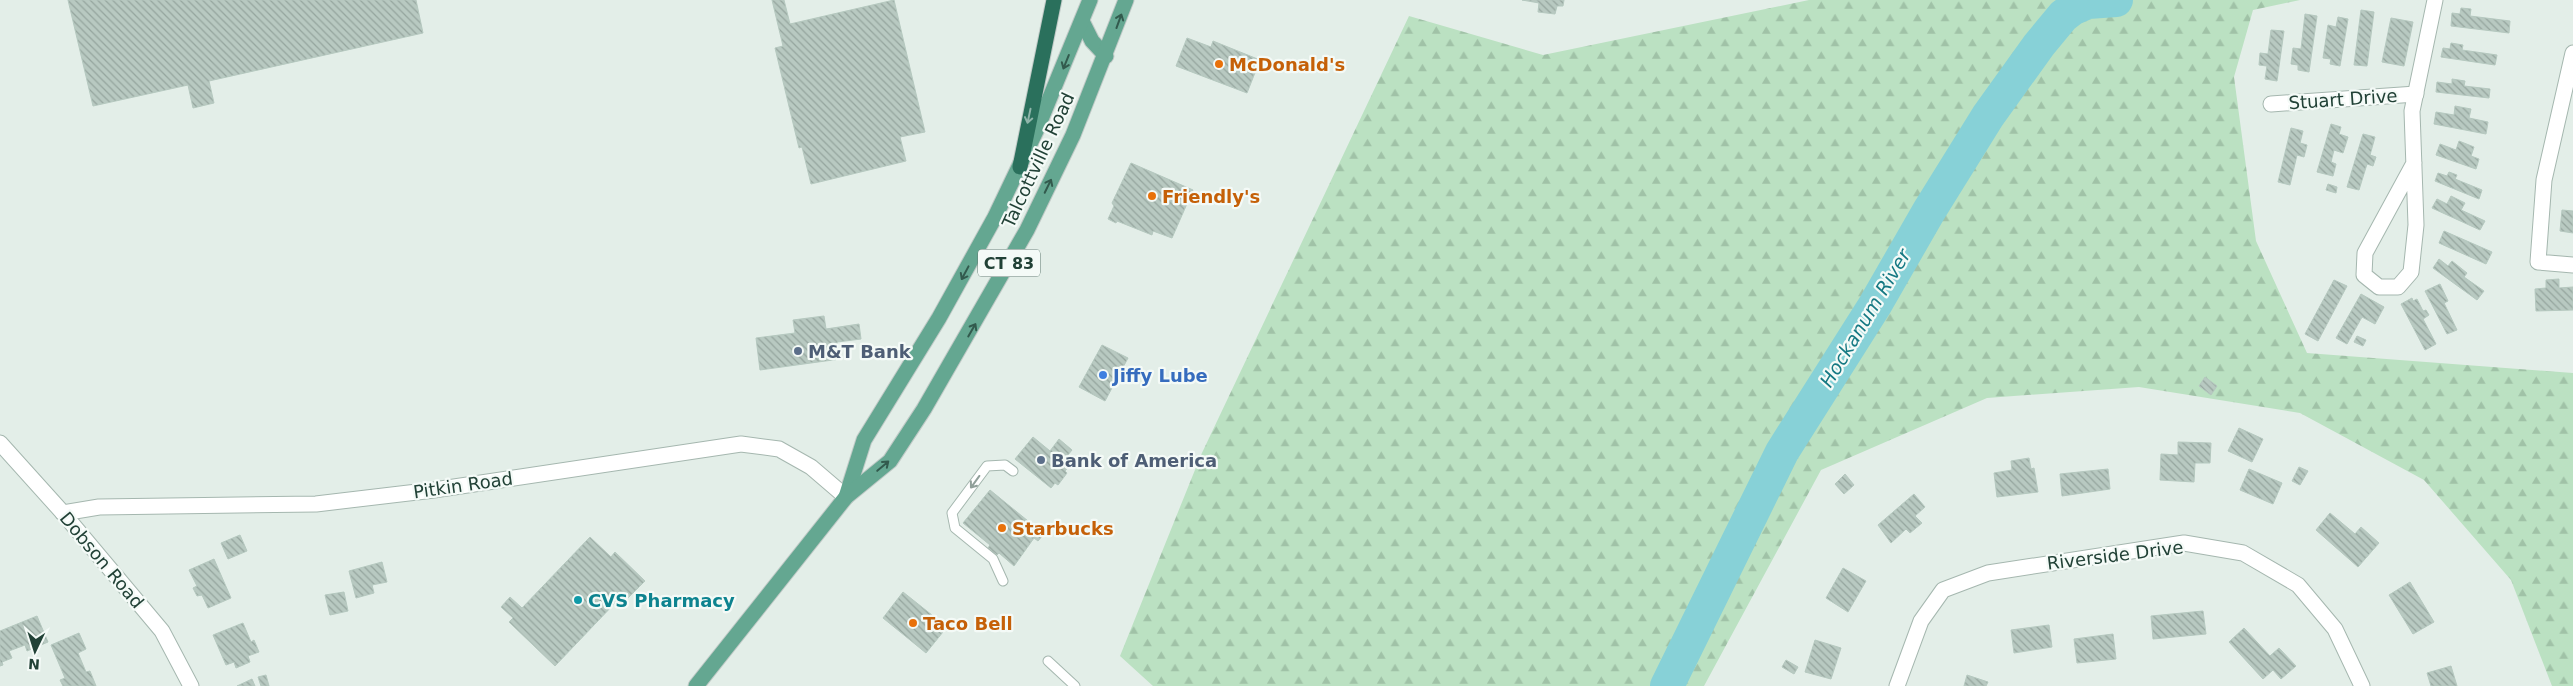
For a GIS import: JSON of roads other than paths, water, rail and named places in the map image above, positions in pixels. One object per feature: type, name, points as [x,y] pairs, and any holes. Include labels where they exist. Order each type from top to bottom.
[{"type":"highway","points":[[1020,167],[1054,0]]},
{"type":"main road","name":"Talcottville Road","points":[[846,497],[864,440],[962,278],[1020,167],[1051,98],[1090,0]]},
{"type":"main road","name":"Talcottville Road","points":[[696,686],[846,497],[890,461],[951,366],[1027,230],[1073,134],[1106,56],[1126,0]]},
{"type":"main road","points":[[1082,21],[1092,41],[1106,56]]},
{"type":"street","points":[[2414,163],[2365,253],[2364,275],[2379,288],[2398,287],[2411,272],[2416,225],[2414,163],[2412,112],[2435,0]]},
{"type":"street","points":[[2573,53],[2571,70],[2544,180],[2538,262],[2573,265]]},
{"type":"street","name":"Stuart Drive","points":[[2271,104],[2416,94]]},
{"type":"street","name":"Dobson Road","points":[[0,443],[63,513],[162,631],[191,686]]},
{"type":"street","name":"Pitkin Road","points":[[63,513],[99,507],[316,504],[434,490],[741,444],[779,449],[812,466],[846,497]]},
{"type":"street","name":"Riverside Drive","points":[[1897,686],[1921,620],[1943,590],[1988,572],[2184,543],[2243,553],[2298,585],[2335,629],[2362,686]]},
{"type":"lane","points":[[1003,581],[992,559],[955,528],[952,513],[987,466],[1005,465],[1013,471]]},
{"type":"lane","points":[[1048,661],[1075,686]]},
{"type":"waterway","name":"Hockanum River","points":[[1667,686],[1782,452],[1875,305],[1929,211],[1988,116],[2039,45],[2063,16],[2072,9],[2088,2],[2116,0]]},
{"type":"place","name":"McDonald's","points":[[1219,64]]},
{"type":"place","name":"Friendly's","points":[[1152,196]]},
{"type":"place","name":"M&T Bank","points":[[798,351]]},
{"type":"place","name":"Jiffy Lube","points":[[1103,375]]},
{"type":"place","name":"Bank of America","points":[[1041,460]]},
{"type":"place","name":"Starbucks","points":[[1002,528]]},
{"type":"place","name":"CVS Pharmacy","points":[[578,600]]},
{"type":"place","name":"Taco Bell","points":[[913,623]]}]
